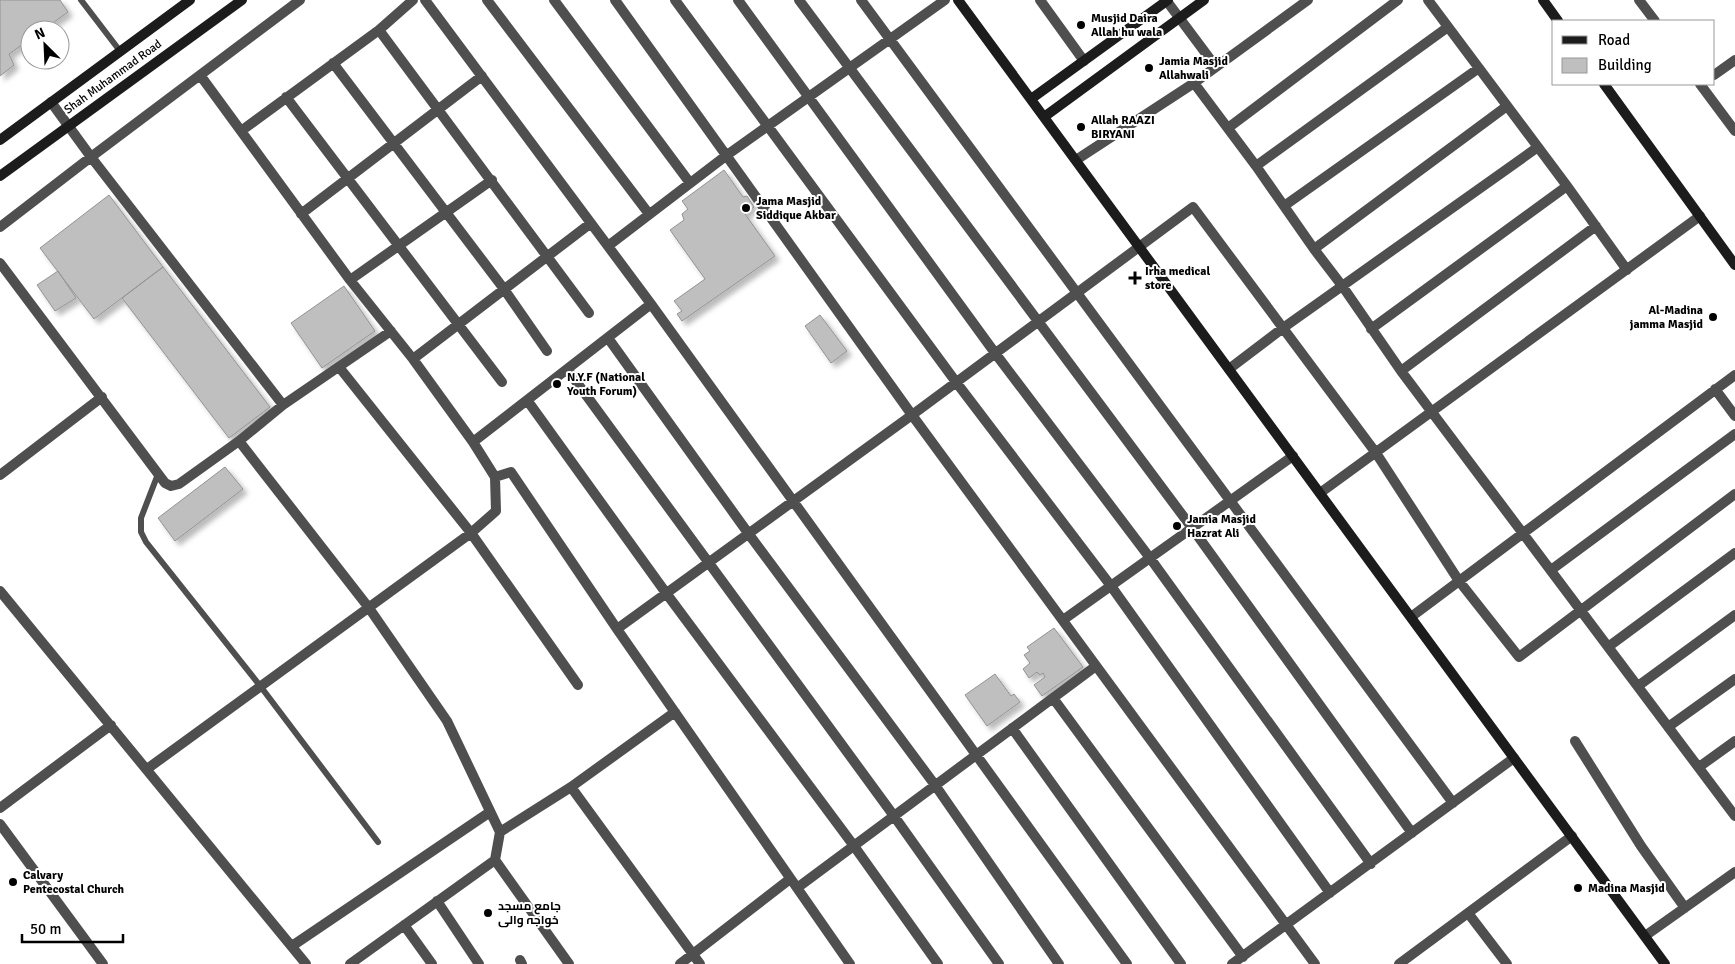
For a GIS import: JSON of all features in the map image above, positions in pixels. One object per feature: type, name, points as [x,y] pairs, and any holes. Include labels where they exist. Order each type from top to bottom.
[{"type":"street","name":"Shah Muhammad Road","points":[[0,140],[190,0]]},
{"type":"street","name":"Shah Muhammad Road","points":[[0,176],[242,0]]},
{"type":"street","points":[[0,227],[91,156],[300,0]]},
{"type":"street","points":[[242,130],[379,30],[413,0]]},
{"type":"street","points":[[425,0],[651,304],[1126,964]]},
{"type":"street","points":[[487,0],[649,214]]},
{"type":"street","points":[[554,0],[690,183]]},
{"type":"street","points":[[615,0],[912,415],[1315,964]]},
{"type":"street","points":[[675,0],[956,382],[1111,586],[1330,894]]},
{"type":"street","points":[[738,0],[995,353],[1150,558],[1370,864]]},
{"type":"street","points":[[800,0],[1192,528],[1412,833]]},
{"type":"street","points":[[861,0],[1453,803]]},
{"type":"street","points":[[608,246],[727,155],[945,0]]},
{"type":"street","points":[[958,0],[1665,964]]},
{"type":"street","points":[[1040,0],[1084,61]]},
{"type":"street","points":[[1031,99],[1167,0],[1216,67]]},
{"type":"street","points":[[1044,117],[1204,0]]},
{"type":"street","points":[[1076,160],[1194,83],[1308,0]]},
{"type":"street","points":[[1228,128],[1398,0]]},
{"type":"street","points":[[1428,0],[1567,186],[1627,270]]},
{"type":"street","points":[[1543,0],[1557,20]]},
{"type":"street","points":[[1642,1],[1654,20]]},
{"type":"street","points":[[1256,166],[1448,27]]},
{"type":"street","points":[[379,30],[589,312]]},
{"type":"street","points":[[1715,74],[1735,60]]},
{"type":"street","points":[[334,63],[504,290],[547,351]]},
{"type":"street","points":[[1284,206],[1479,68]]},
{"type":"street","points":[[147,769],[471,534],[496,511],[495,477],[473,442],[413,359],[350,280],[200,75]]},
{"type":"street","points":[[301,214],[482,76]]},
{"type":"street","points":[[1194,83],[1343,287],[1401,372],[1668,727],[1733,810]]},
{"type":"street","points":[[1605,85],[1735,265]]},
{"type":"street","points":[[1702,85],[1735,131]]},
{"type":"street","points":[[286,97],[502,382]]},
{"type":"street","points":[[51,102],[283,405]]},
{"type":"street","points":[[1314,249],[1507,106]]},
{"type":"street","points":[[1229,369],[1283,328],[1538,147]]},
{"type":"street","points":[[350,280],[492,180]]},
{"type":"street","points":[[1371,329],[1567,186]]},
{"type":"street","points":[[617,629],[912,415],[1193,206],[1376,453],[1459,581],[1519,657],[1735,494]]},
{"type":"street","points":[[1320,494],[1700,216]]},
{"type":"street","points":[[413,359],[591,223]]},
{"type":"street","points":[[1401,372],[1596,226]]},
{"type":"street","points":[[0,263],[158,474],[171,486],[179,484],[283,405],[391,331]]},
{"type":"street","points":[[473,442],[651,304]]},
{"type":"street","points":[[608,338],[748,533],[935,785],[1059,964]]},
{"type":"street","points":[[339,367],[471,534],[578,685]]},
{"type":"street","points":[[567,370],[894,816],[999,964]]},
{"type":"street","points":[[1411,617],[1735,375]]},
{"type":"street","points":[[1715,390],[1735,416]]},
{"type":"street","points":[[0,475],[102,397]]},
{"type":"street","points":[[527,400],[666,593],[854,846],[938,964]]},
{"type":"street","points":[[1551,570],[1735,434]]},
{"type":"street","points":[[239,440],[368,608],[447,721],[500,832],[495,860],[350,964]]},
{"type":"street","points":[[1063,620],[1293,456]]},
{"type":"street","points":[[495,477],[511,472],[617,629],[850,964]]},
{"type":"street","points":[[1608,647],[1735,553]]},
{"type":"street","points":[[0,591],[306,964]]},
{"type":"street","points":[[1638,686],[1735,615]]},
{"type":"street","points":[[797,888],[1096,666]]},
{"type":"street","points":[[1668,727],[1735,679]]},
{"type":"street","points":[[1053,698],[1243,957]]},
{"type":"street","points":[[500,832],[676,712]]},
{"type":"street","points":[[0,808],[111,725]]},
{"type":"street","points":[[1012,728],[1181,964]]},
{"type":"street","points":[[1575,741],[1641,846],[1685,908]]},
{"type":"street","points":[[1699,767],[1735,741]]},
{"type":"street","points":[[1232,964],[1514,758]]},
{"type":"street","points":[[570,786],[700,964]]},
{"type":"street","points":[[292,946],[490,812]]},
{"type":"street","points":[[0,824],[103,964]]},
{"type":"street","points":[[1399,964],[1572,836]]},
{"type":"street","points":[[495,860],[569,964]]},
{"type":"street","points":[[1645,936],[1735,872]]},
{"type":"street","points":[[680,964],[790,879]]},
{"type":"street","points":[[437,901],[479,964]]},
{"type":"street","points":[[1468,914],[1507,964]]},
{"type":"street","points":[[404,925],[432,964]]},
{"type":"lane","points":[[81,0],[120,51]]},
{"type":"lane","points":[[158,474],[141,518],[141,532],[146,542],[378,842]]},
{"type":"building","points":[[0,0],[60,0],[68,12],[57,20],[20,20],[20,46],[9,54],[14,65],[0,76]]},
{"type":"building","points":[[724,170],[743,197],[747,196],[754,207],[745,214],[775,256],[682,321],[677,314],[682,311],[674,301],[705,279],[670,230],[684,220],[682,214],[688,209],[682,201]]},
{"type":"building","points":[[109,195],[163,267],[94,319],[40,248]]},
{"type":"building","points":[[163,267],[270,407],[229,438],[122,298]]},
{"type":"building","points":[[58,271],[76,298],[55,311],[37,285]]},
{"type":"building","points":[[344,286],[375,331],[322,368],[291,323]]},
{"type":"building","points":[[820,315],[847,351],[831,363],[805,326]]},
{"type":"building","points":[[225,467],[243,489],[175,541],[158,518]]},
{"type":"building","points":[[1054,628],[1083,667],[1042,696],[1034,685],[1045,677],[1043,673],[1040,675],[1037,672],[1029,678],[1023,669],[1030,663],[1024,655],[1030,651],[1027,647]]},
{"type":"building","points":[[995,674],[1011,696],[1014,694],[1020,702],[987,726],[965,695]]},
{"type":"place","name":"Musjid Daira Allah hu wala","points":[[1081,25]]},
{"type":"place","name":"Jamia Masjid Allahwali","points":[[1149,68]]},
{"type":"place","name":"Allah RAAZI BIRYANI","points":[[1081,127]]},
{"type":"place","name":"Jama Masjid Siddique Akbar","points":[[746,208]]},
{"type":"place","name":"Irha medical store","points":[[1135,278]]},
{"type":"place","name":"Al-Madina jamma Masjid","points":[[1713,317]]},
{"type":"place","name":"N.Y.F (National Youth Forum)","points":[[557,384]]},
{"type":"place","name":"Jamia Masjid Hazrat Ali","points":[[1177,526]]},
{"type":"place","name":"Calvary Pentecostal Church","points":[[13,882]]},
{"type":"place","name":"Madina Masjid","points":[[1578,888]]},
{"type":"place","name":"جامع مسجد خواجہ والی","points":[[488,913]]}]
